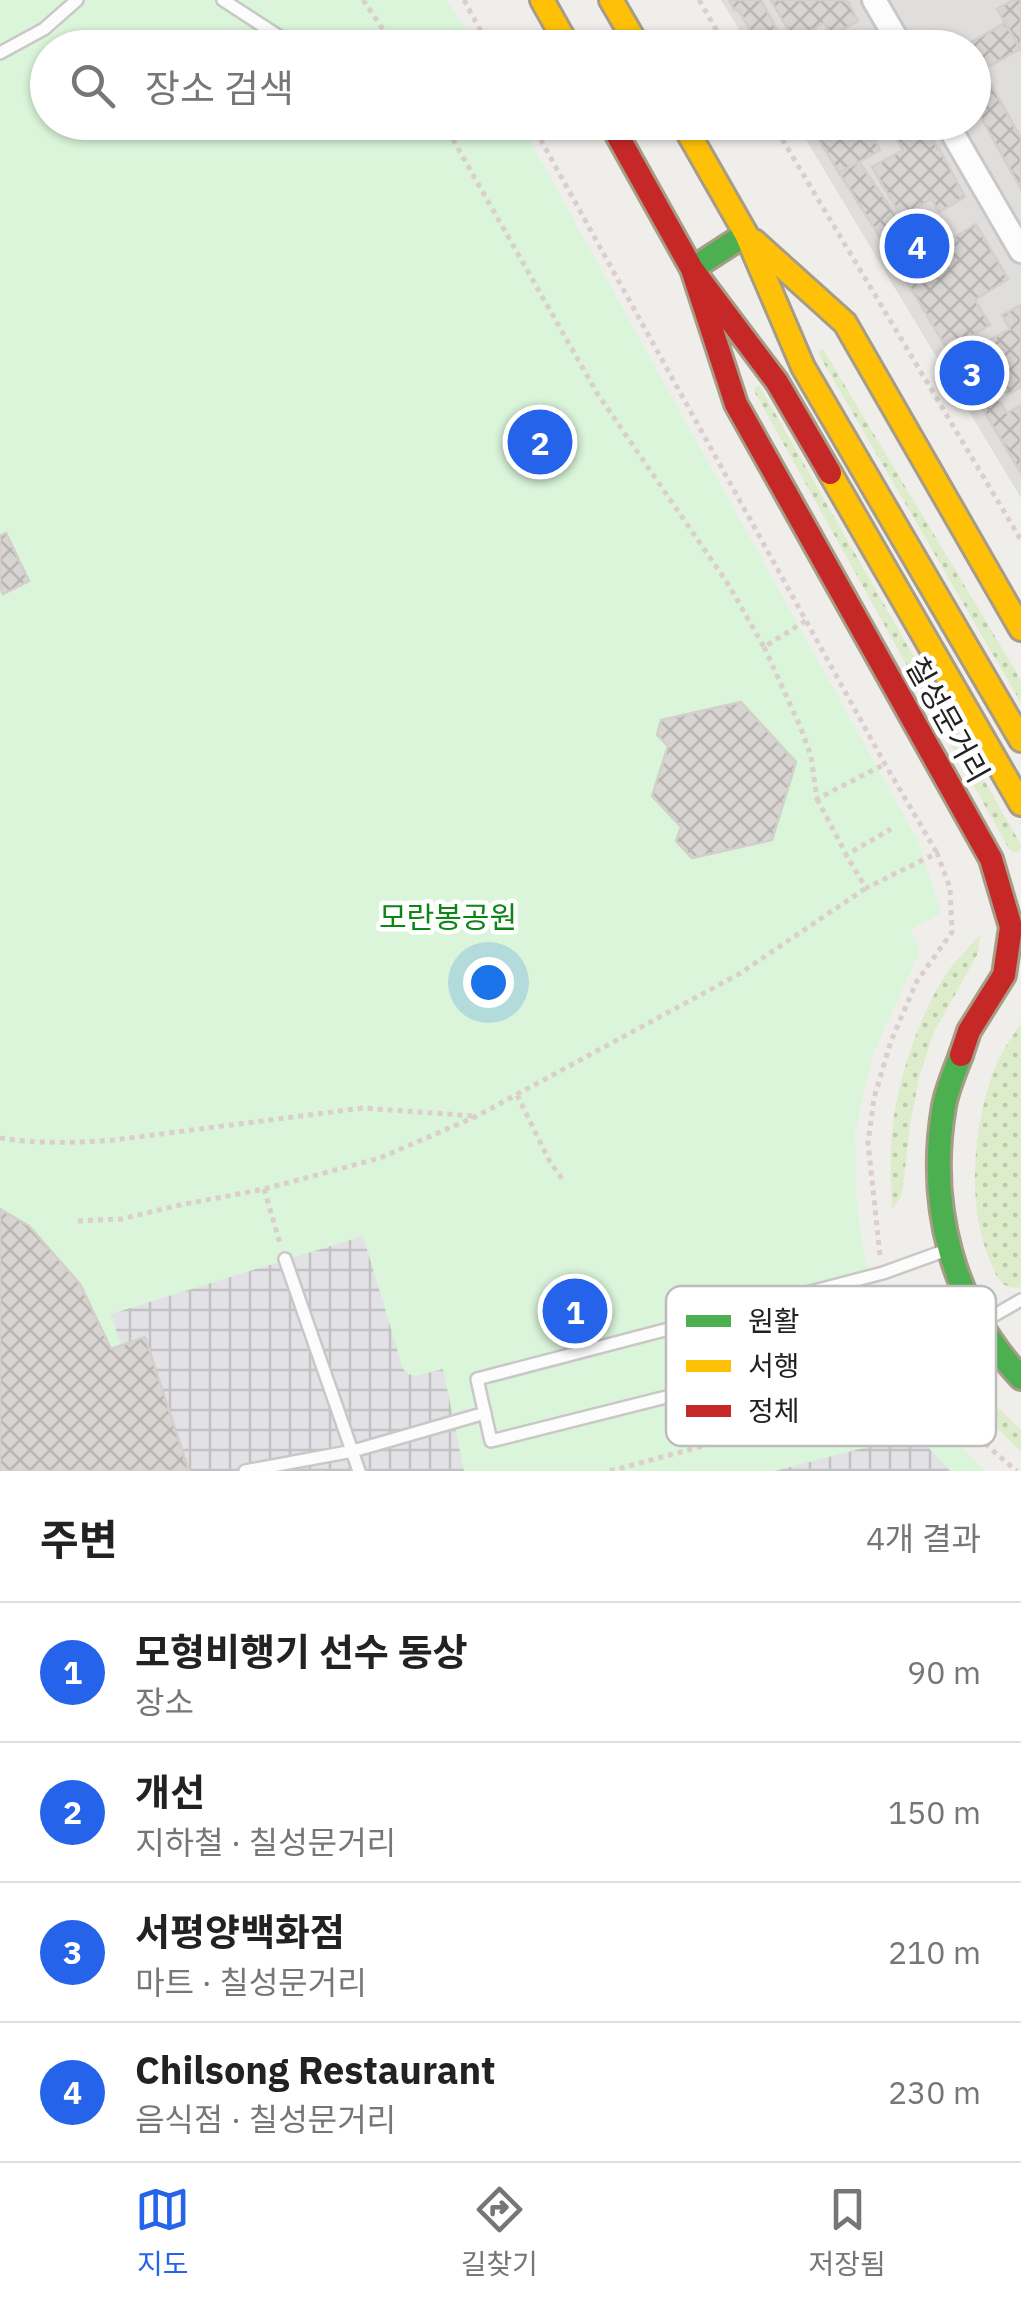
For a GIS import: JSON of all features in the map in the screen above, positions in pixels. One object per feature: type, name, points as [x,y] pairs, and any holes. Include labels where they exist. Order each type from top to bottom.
[{"type":"main road","points":[[542,0],[558,30]]},
{"type":"main road","points":[[611,0],[628,30]]},
{"type":"main road","name":"칠성문거리","points":[[620,140],[692,269],[776,382],[1021,804]]},
{"type":"main road","name":"칠성문거리","points":[[692,140],[746,234],[804,367],[1021,740]]},
{"type":"main road","points":[[692,269],[746,234]]},
{"type":"main road","name":"칠성문거리","points":[[746,234],[845,323],[1021,629]]},
{"type":"main road","name":"칠성문거리","points":[[692,269],[736,404],[991,859],[1011,927],[1004,975],[969,1031],[944,1104],[938,1185],[948,1250],[963,1286]]},
{"type":"main road","name":"칠성문거리","points":[[996,1347],[1021,1378]]},
{"type":"street","points":[[875,0],[892,30]]},
{"type":"street","points":[[956,140],[1021,251]]},
{"type":"lane","points":[[42,30],[77,0]]},
{"type":"lane","points":[[223,0],[269,30]]},
{"type":"lane","points":[[0,52],[30,36]]},
{"type":"lane","points":[[830,1286],[948,1250]]},
{"type":"lane","points":[[285,1259],[360,1471]]},
{"type":"lane","points":[[996,1314],[1021,1300]]},
{"type":"lane","points":[[666,1329],[478,1378],[491,1441],[666,1397]]},
{"type":"lane","points":[[246,1471],[353,1451],[485,1412]]},
{"type":"path","points":[[364,0],[384,30]]},
{"type":"path","points":[[464,0],[480,30]]},
{"type":"path","points":[[699,0],[717,30]]},
{"type":"path","points":[[453,140],[597,393],[728,584],[764,647],[812,756],[817,799],[866,888]]},
{"type":"path","points":[[542,140],[937,853],[950,888],[952,932],[917,981],[891,1040],[874,1098],[869,1158],[888,1286]]},
{"type":"path","points":[[783,140],[1021,540]]},
{"type":"path","points":[[764,647],[807,620]]},
{"type":"path","points":[[817,799],[885,764]]},
{"type":"path","points":[[846,855],[891,828]]},
{"type":"path","points":[[78,1221],[121,1219],[264,1189],[380,1158],[517,1096],[739,974],[866,888],[937,853]]},
{"type":"path","points":[[517,1096],[563,1180]]},
{"type":"path","points":[[0,1138],[114,1140],[363,1108],[477,1116]]},
{"type":"path","points":[[264,1189],[285,1259]]},
{"type":"path","points":[[610,1471],[703,1446]]},
{"type":"path","points":[[985,1446],[1017,1471]]},
{"type":"shaded area","points":[[721,0],[1021,0],[1021,498],[806,140],[991,140],[991,30],[740,30]]},
{"type":"shaded area","points":[[363,1236],[403,1369],[416,1376],[443,1369],[464,1471],[189,1471],[144,1338],[121,1345],[111,1314]]},
{"type":"shaded area","points":[[871,1446],[927,1446],[950,1471],[775,1471]]},
{"type":"green space","name":"모란봉공원","points":[[0,0],[447,0],[466,30],[30,30],[30,140],[529,140],[919,843],[941,913],[910,930],[920,951],[873,1054],[855,1132],[857,1210],[874,1286],[666,1286],[666,1446],[961,1446],[985,1471],[0,1471]]},
{"type":"green space","points":[[823,349],[1021,680],[1021,703],[819,355]]},
{"type":"green space","points":[[759,385],[1020,843],[1018,852],[1009,849],[754,391]]},
{"type":"green space","points":[[981,934],[977,955],[933,1034],[919,1078],[902,1195],[892,1210],[892,1134],[907,1061],[943,979]]},
{"type":"green space","points":[[1021,1023],[1021,1287],[1014,1288],[1004,1285],[998,1277],[982,1239],[975,1166],[981,1116],[994,1070]]},
{"type":"green space","points":[[996,1406],[1021,1430],[1021,1452],[996,1427]]},
{"type":"building","points":[[729,0],[761,0],[777,30],[750,30],[739,11],[734,10]]},
{"type":"building","points":[[771,0],[847,0],[858,21],[842,30],[828,30],[824,23],[812,30],[788,30]]},
{"type":"building","points":[[1021,0],[1021,50],[997,9]]},
{"type":"building","points":[[1005,23],[1020,49],[991,65],[991,31]]},
{"type":"building","points":[[991,84],[1021,138],[1021,189],[991,135]]},
{"type":"building","points":[[819,140],[875,140],[880,150],[839,173]]},
{"type":"building","points":[[897,140],[933,140],[965,197],[939,212],[931,199],[901,217],[872,167],[903,150]]},
{"type":"building","points":[[859,162],[908,232],[885,245],[839,173]]},
{"type":"building","points":[[927,220],[942,245],[976,224],[1008,279],[975,300],[990,325],[963,341],[1007,413],[1021,405],[1021,473],[885,245]]},
{"type":"building","points":[[1021,305],[1021,387],[1007,395],[979,346],[1010,329],[1002,315]]},
{"type":"building","points":[[6,533],[29,581],[3,594],[0,536]]},
{"type":"building","points":[[741,702],[796,762],[772,840],[692,858],[676,841],[681,827],[652,796],[668,746],[657,735],[661,720]]},
{"type":"building","points":[[0,1209],[29,1226],[80,1284],[111,1349],[145,1337],[189,1471],[0,1471]]},
{"type":"traffic: fast","points":[[692,269],[746,234]]},
{"type":"traffic: fast","points":[[961,1055],[945,1100],[939,1180],[950,1251],[962,1286]]},
{"type":"traffic: fast","points":[[996,1347],[1021,1378]]},
{"type":"traffic: slow","points":[[542,0],[559,30]]},
{"type":"traffic: slow","points":[[611,0],[628,30]]},
{"type":"traffic: slow","points":[[692,140],[746,234],[803,367],[1021,740]]},
{"type":"traffic: slow","points":[[754,241],[845,323],[1021,629]]},
{"type":"traffic: slow","points":[[830,473],[1021,804]]},
{"type":"traffic: jam","points":[[620,140],[692,269],[777,382],[830,473]]},
{"type":"traffic: jam","points":[[692,269],[736,404],[991,859],[1011,927],[1004,975],[969,1031],[961,1055]]},
{"type":"place","name":"Chilsong Restaurant","points":[[917,246]]},
{"type":"place","name":"서평양백화점","points":[[972,373]]},
{"type":"place","name":"개선","points":[[540,442]]},
{"type":"place","name":"모형비행기 선수 동상","points":[[575,1311]]}]
